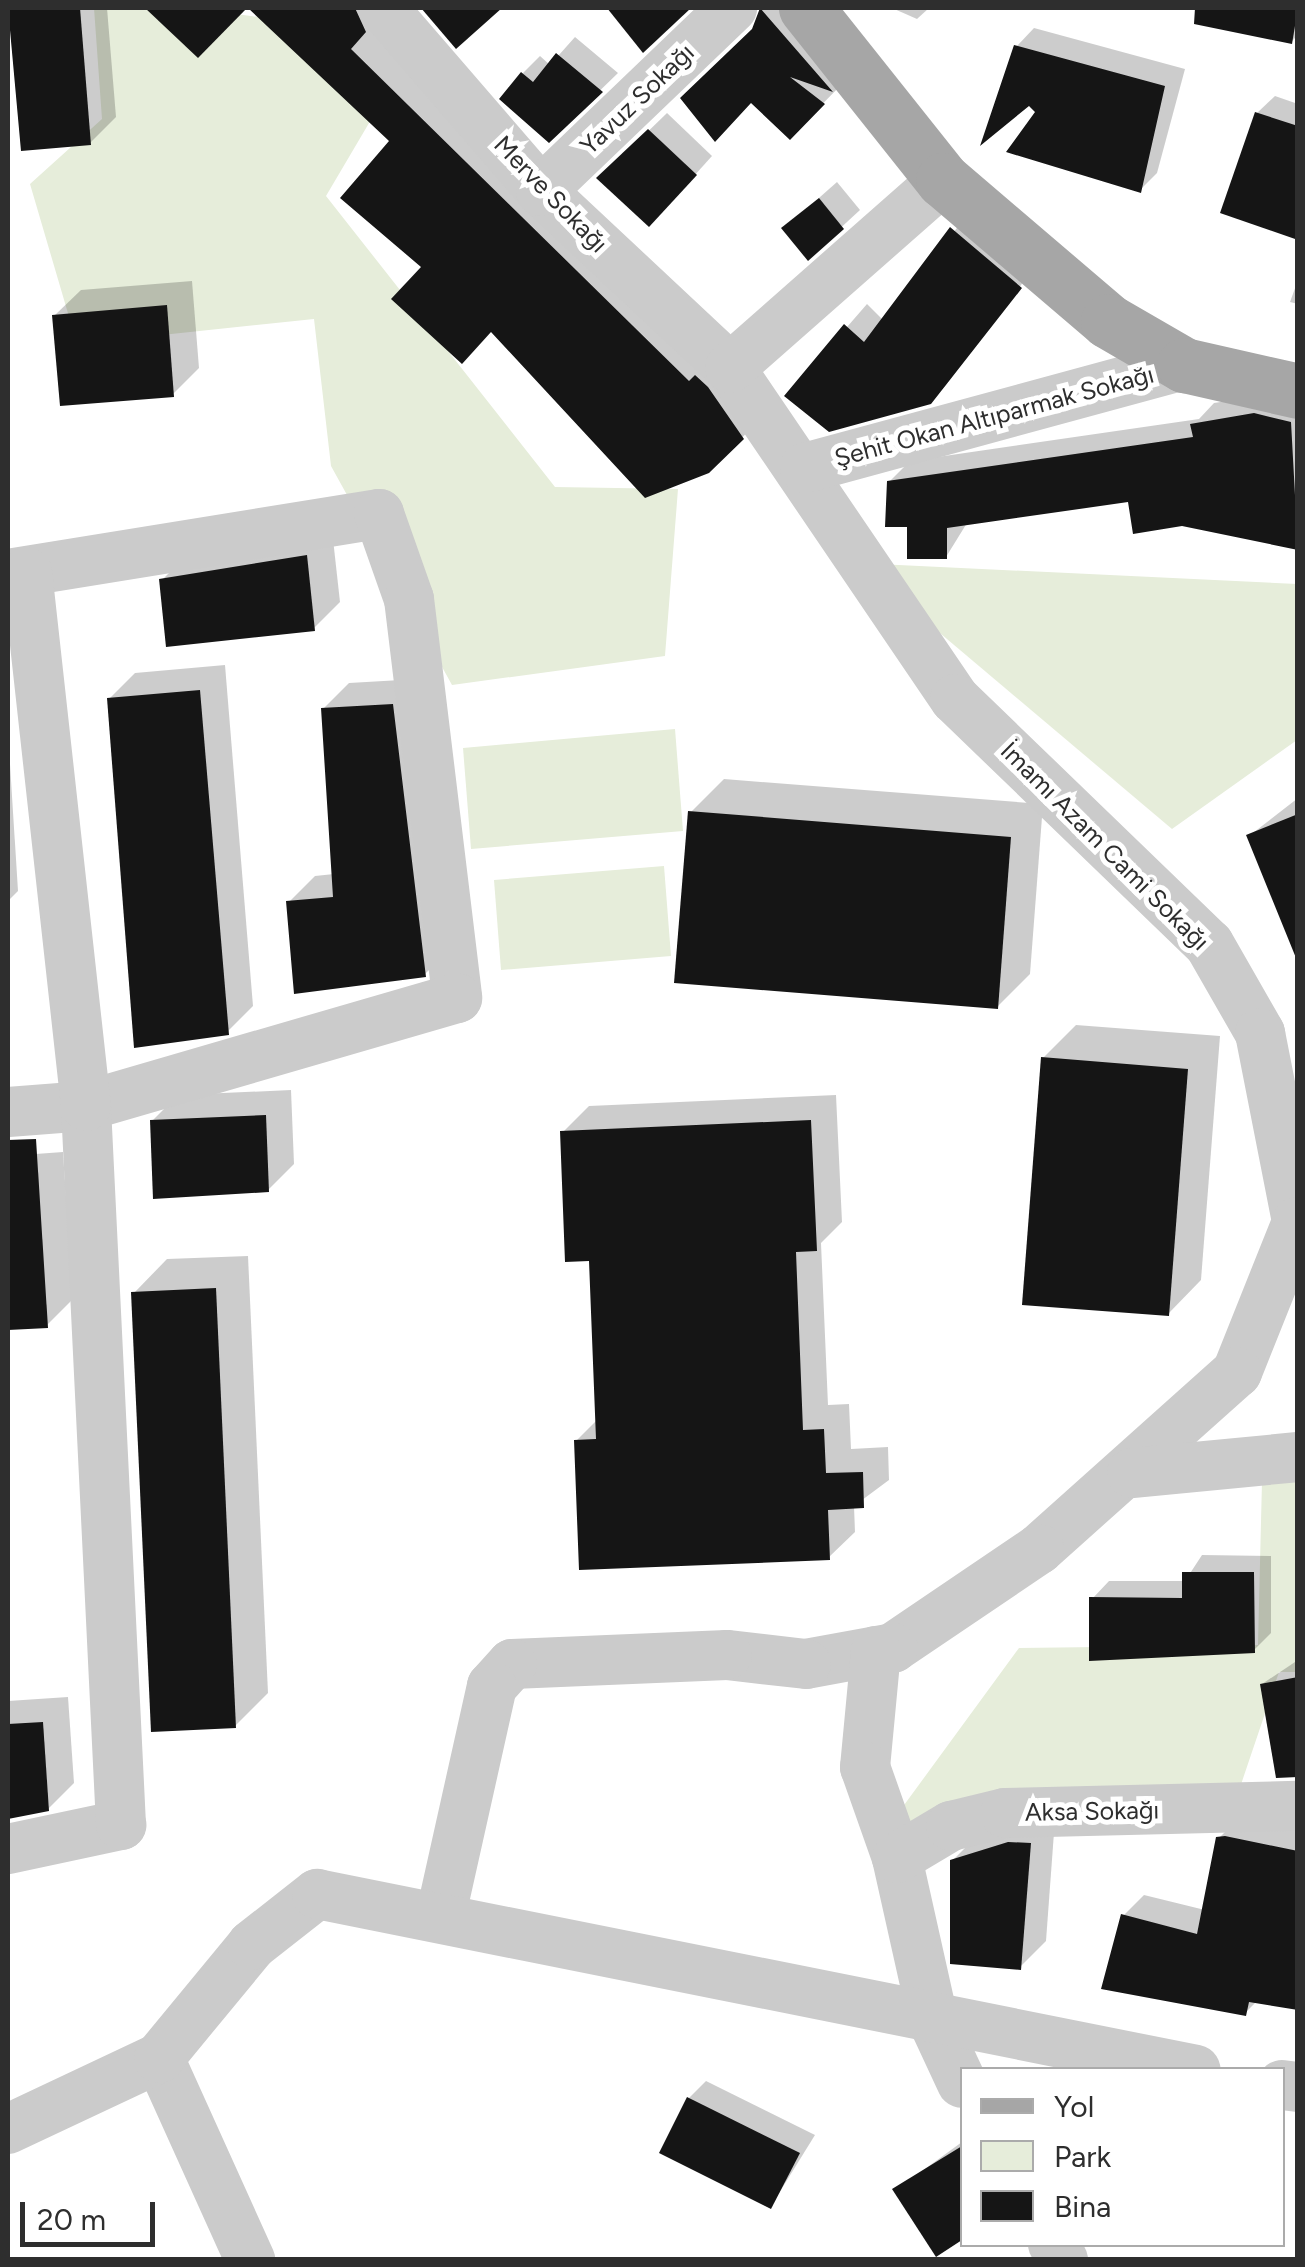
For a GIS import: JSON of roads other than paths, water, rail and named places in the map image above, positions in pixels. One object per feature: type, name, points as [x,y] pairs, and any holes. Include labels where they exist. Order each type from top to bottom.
[{"type":"main road","points":[[806,8],[944,180],[1108,321],[1184,365],[1298,390]]},
{"type":"street","name":"Merve Sokağı","points":[[384,8],[541,191],[730,368]]},
{"type":"street","name":"Yavuz Sokağı","points":[[541,191],[732,8]]},
{"type":"street","points":[[730,368],[944,180]]},
{"type":"street","name":"Şehit Okan Altıparmak Sokağı","points":[[805,468],[1184,365]]},
{"type":"street","name":"İmamı Azam Cami Sokağı","points":[[441,1915],[492,1686],[512,1664],[726,1655],[806,1664],[876,1651],[1039,1549],[1132,1473],[1237,1372],[1297,1222],[1260,1033],[1208,944],[955,699],[805,468],[730,368]]},
{"type":"street","points":[[8,1112],[86,1106],[457,998],[409,599],[379,514],[17,573],[86,1106],[121,1825],[8,1849]]},
{"type":"street","points":[[1132,1473],[1298,1457]]},
{"type":"street","points":[[876,1651],[865,1766],[896,1858],[934,2023],[960,2079]]},
{"type":"street","name":"Aksa Sokağı","points":[[896,1858],[951,1826],[1005,1814],[1298,1806]]},
{"type":"street","points":[[8,2129],[159,2058],[252,1944],[317,1894],[441,1915],[934,2023],[1179,2067]]},
{"type":"street","points":[[159,2058],[250,2260]]}]
